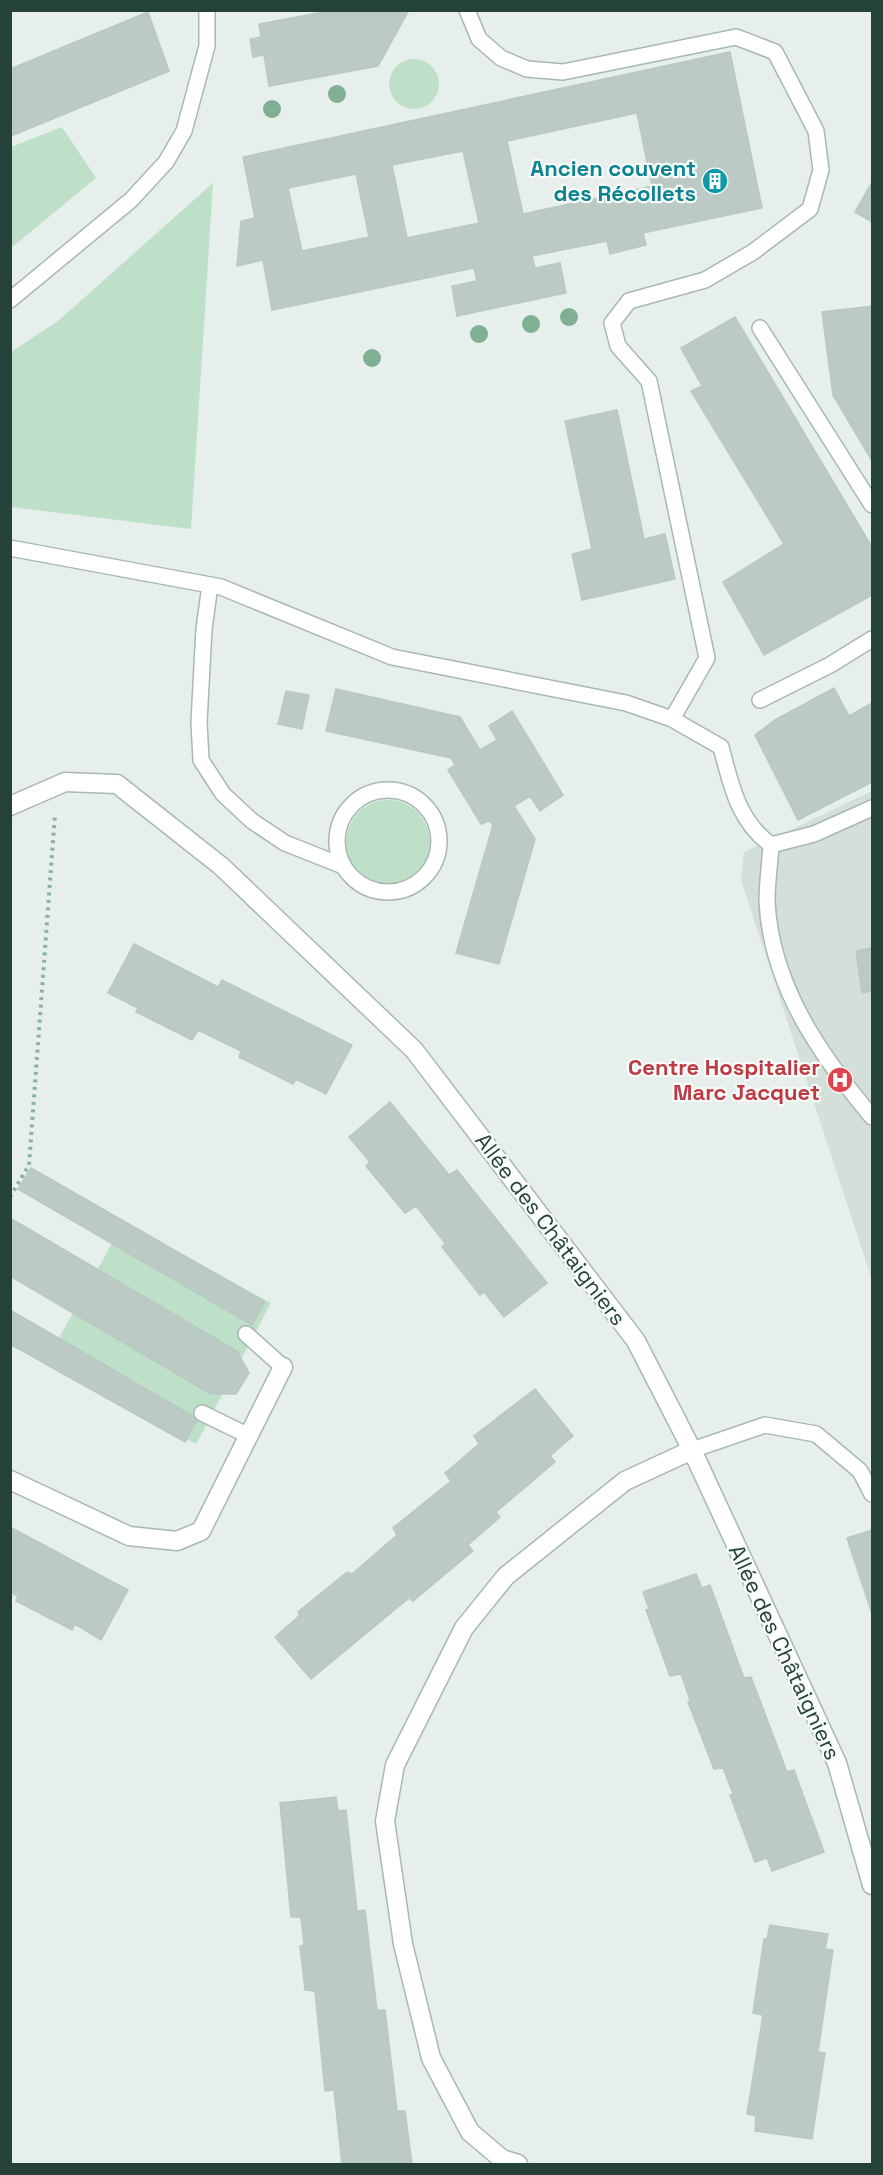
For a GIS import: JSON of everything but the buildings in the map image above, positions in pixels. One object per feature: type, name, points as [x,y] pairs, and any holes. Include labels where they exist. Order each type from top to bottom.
[{"type":"street","name":"Allée des Châtaigniers","points":[[10,807],[65,782],[117,784],[221,866],[414,1050],[636,1341],[692,1450],[837,1763],[873,1885]]},
{"type":"street","points":[[10,1480],[129,1536],[177,1541],[201,1532],[283,1367]]},
{"type":"street","points":[[518,2164],[502,2159],[470,2132],[431,2058],[403,1944],[385,1821],[395,1765],[464,1628],[506,1576],[625,1481],[692,1450]]},
{"type":"lane","points":[[10,300],[131,200],[166,162],[184,131],[207,46],[207,10]]},
{"type":"lane","points":[[467,10],[479,39],[501,58],[527,69],[563,72],[736,37],[775,52],[816,131],[821,170],[810,209],[753,252],[705,280],[629,301],[612,322],[618,346],[650,381],[707,658],[672,719]]},
{"type":"lane","points":[[760,328],[873,505]]},
{"type":"lane","points":[[10,548],[210,585],[392,657],[626,703],[672,719],[721,747],[737,804],[754,833],[771,845],[814,834],[873,808]]},
{"type":"lane","points":[[210,585],[204,629],[199,722],[201,760],[223,794],[252,821],[285,843],[343,866],[356,882],[370,890],[386,893],[402,891],[417,884],[432,866],[439,842],[437,826],[430,812],[419,800],[405,792],[389,789],[373,791],[358,798],[347,809],[339,824],[336,839],[338,855],[343,866]]},
{"type":"lane","points":[[760,700],[830,665],[873,639]]},
{"type":"lane","points":[[771,845],[767,901],[776,953],[794,1005],[837,1075],[873,1117]]},
{"type":"lane","points":[[246,1334],[283,1367]]},
{"type":"lane","points":[[202,1413],[249,1436]]},
{"type":"lane","points":[[692,1450],[765,1425],[816,1434],[860,1471],[873,1494]]},
{"type":"path","points":[[10,1197],[29,1164],[55,814],[44,791]]},
{"type":"shaded area","name":"Centre Hospitalier Marc Jacquet","points":[[872,791],[872,1280],[741,880],[744,852]]},
{"type":"green space","points":[[409,59],[419,59],[432,66],[439,79],[439,89],[432,102],[419,109],[409,109],[400,105],[393,98],[389,89],[389,79],[393,70],[400,63]]},
{"type":"green space","points":[[62,127],[96,178],[11,248],[11,147]]},
{"type":"green space","points":[[213,183],[191,529],[11,507],[11,352],[58,321]]},
{"type":"green space","points":[[388,800],[404,803],[418,812],[427,826],[430,842],[427,858],[418,872],[404,881],[388,884],[372,881],[358,872],[349,858],[346,842],[349,826],[358,812],[372,803]]},
{"type":"green space","points":[[124,1222],[271,1303],[196,1444],[188,1440],[186,1443],[45,1363]]},
{"type":"place","name":"Ancien couvent des Récollets","points":[[715,181]]},
{"type":"place","name":"Centre Hospitalier Marc Jacquet","points":[[840,1080]]}]
